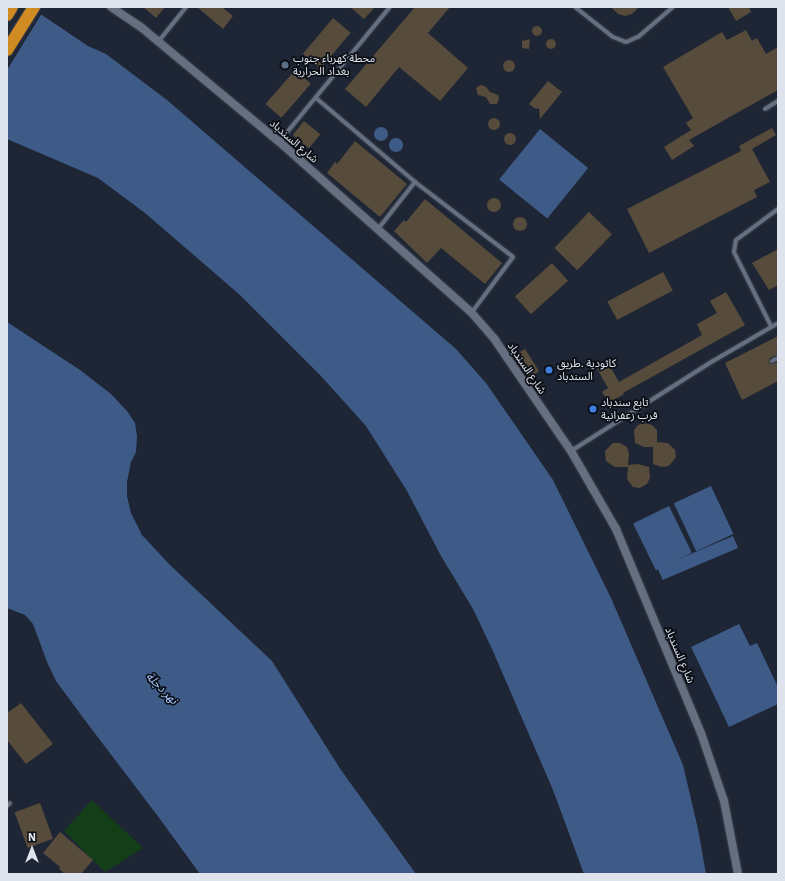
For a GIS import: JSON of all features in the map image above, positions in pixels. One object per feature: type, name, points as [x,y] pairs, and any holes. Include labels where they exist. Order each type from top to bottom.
[{"type":"highway","points":[[7,14],[12,7]]},
{"type":"highway","points":[[7,50],[34,7]]},
{"type":"street","name":"شارع السندباد","points":[[111,7],[133,21],[279,142],[471,312],[495,340],[571,451],[616,529],[700,733],[724,801],[738,874]]},
{"type":"lane","points":[[158,42],[186,7]]},
{"type":"lane","points":[[279,142],[390,7]]},
{"type":"lane","points":[[575,7],[613,37],[619,41],[626,42],[638,37],[673,7]]},
{"type":"lane","points":[[316,98],[415,182],[513,257],[471,312]]},
{"type":"lane","points":[[765,109],[778,101]]},
{"type":"lane","points":[[378,229],[415,182]]},
{"type":"lane","points":[[772,326],[734,252],[736,240],[778,210]]},
{"type":"lane","points":[[571,451],[778,323]]},
{"type":"lane","points":[[772,361],[778,358]]},
{"type":"green space","points":[[92,800],[143,848],[105,872],[64,831]]},
{"type":"water","points":[[7,7],[30,7],[88,46],[106,54],[167,100],[456,349],[486,383],[553,480],[611,598],[683,765],[698,829],[706,874],[584,874],[553,790],[492,649],[473,609],[441,556],[407,491],[366,426],[320,375],[240,295],[145,213],[98,178],[7,139]]},
{"type":"water","points":[[378,127],[384,127],[388,131],[388,137],[384,141],[378,141],[374,137],[374,131]]},
{"type":"water","points":[[540,129],[588,168],[547,219],[499,180]]},
{"type":"water","points":[[393,138],[399,138],[403,142],[403,148],[399,152],[393,152],[389,148],[389,142]]},
{"type":"water","name":"نهر دجلة","points":[[7,322],[80,370],[111,394],[127,411],[135,423],[137,436],[136,452],[131,462],[127,482],[127,496],[131,513],[142,535],[170,565],[272,661],[341,770],[416,874],[200,874],[84,719],[56,681],[47,662],[33,624],[25,615],[7,608]]},
{"type":"water","points":[[711,486],[733,534],[696,551],[674,503]]},
{"type":"water","points":[[669,506],[692,553],[656,570],[633,524]]},
{"type":"water","points":[[733,536],[738,548],[663,580],[658,568]]},
{"type":"water","points":[[739,624],[750,646],[757,643],[778,687],[778,704],[729,727],[691,647]]},
{"type":"pier","points":[[7,7],[34,7],[42,13],[7,70]]},
{"type":"building","points":[[143,7],[165,7],[156,18]]},
{"type":"building","points":[[197,7],[222,7],[233,16],[223,29]]},
{"type":"building","points":[[350,7],[375,7],[364,19]]},
{"type":"building","points":[[415,7],[450,7],[428,33],[468,68],[440,101],[399,67],[366,107],[345,89]]},
{"type":"building","points":[[611,7],[639,7],[632,14],[625,16],[618,14]]},
{"type":"building","points":[[728,7],[749,7],[751,12],[736,21]]},
{"type":"building","points":[[333,18],[351,33],[320,69],[303,54]]},
{"type":"building","points":[[535,26],[539,26],[541,27],[541,35],[535,36],[532,33],[532,29]]},
{"type":"building","points":[[746,30],[752,41],[757,38],[766,54],[778,47],[778,90],[689,140],[694,146],[672,160],[664,147],[691,130],[686,123],[693,118],[663,67],[722,32],[727,40]]},
{"type":"building","points":[[530,39],[529,49],[522,48],[522,41]]},
{"type":"building","points":[[549,39],[553,39],[555,40],[555,48],[549,49],[546,46],[546,42]]},
{"type":"building","points":[[507,60],[511,60],[515,66],[511,72],[507,72],[503,68],[503,64]]},
{"type":"building","points":[[295,70],[311,84],[281,118],[265,104]]},
{"type":"building","points":[[548,81],[562,92],[540,119],[539,109],[534,108],[529,104]]},
{"type":"building","points":[[480,85],[485,86],[490,92],[498,95],[499,99],[497,104],[490,104],[486,97],[478,95],[476,88]]},
{"type":"building","points":[[492,118],[496,118],[500,124],[496,130],[492,130],[488,126],[488,122]]},
{"type":"building","points":[[304,121],[320,134],[309,148],[293,135]]},
{"type":"building","points":[[772,128],[776,135],[752,149],[770,182],[754,190],[757,197],[649,253],[627,209],[741,151],[739,146]]},
{"type":"building","points":[[508,133],[512,133],[516,139],[512,145],[508,145],[504,141],[504,137]]},
{"type":"building","points":[[355,141],[407,184],[380,217],[327,173],[335,162],[337,164]]},
{"type":"building","points":[[491,198],[497,198],[501,202],[501,208],[497,212],[491,212],[487,208],[487,202]]},
{"type":"building","points":[[425,199],[502,263],[485,284],[441,248],[427,263],[394,231],[404,220],[406,222]]},
{"type":"building","points":[[589,212],[612,234],[577,270],[554,248]]},
{"type":"building","points":[[517,217],[523,217],[527,221],[527,227],[523,231],[517,231],[513,227],[513,221]]},
{"type":"building","points":[[778,249],[778,285],[769,290],[752,263]]},
{"type":"building","points":[[552,263],[568,281],[531,314],[515,296]]},
{"type":"building","points":[[663,272],[673,291],[617,320],[607,302]]},
{"type":"building","points":[[726,292],[745,325],[623,393],[624,394],[609,403],[602,392],[608,388],[596,367],[607,361],[619,382],[702,335],[697,324],[717,313],[710,301]]},
{"type":"building","points":[[778,336],[778,355],[770,358],[769,361],[771,364],[778,362],[778,381],[742,400],[725,363]]},
{"type":"building","points":[[525,349],[539,371],[529,379],[516,359],[520,356],[518,353]]},
{"type":"building","points":[[645,423],[652,425],[657,430],[657,442],[668,443],[675,450],[676,457],[669,466],[662,467],[653,464],[653,447],[644,447],[635,443],[634,430],[638,425]]},
{"type":"building","points":[[613,443],[620,443],[627,447],[629,454],[628,465],[638,464],[649,467],[650,478],[647,484],[640,488],[633,487],[627,479],[628,467],[615,467],[606,461],[605,451]]},
{"type":"building","points":[[21,703],[53,744],[26,764],[7,740],[7,713]]},
{"type":"building","points":[[40,803],[53,839],[28,848],[15,812]]},
{"type":"building","points":[[60,832],[93,860],[81,874],[65,874],[59,869],[60,867],[43,853]]},
{"type":"place","name":"محطة كهرباء جنوب بغداد الحرارية","points":[[285,65]]},
{"type":"place","name":"كاثودية .طريق السندباد","points":[[549,370]]},
{"type":"place","name":"تابع سندباد قرب زعفرانية","points":[[593,409]]}]
